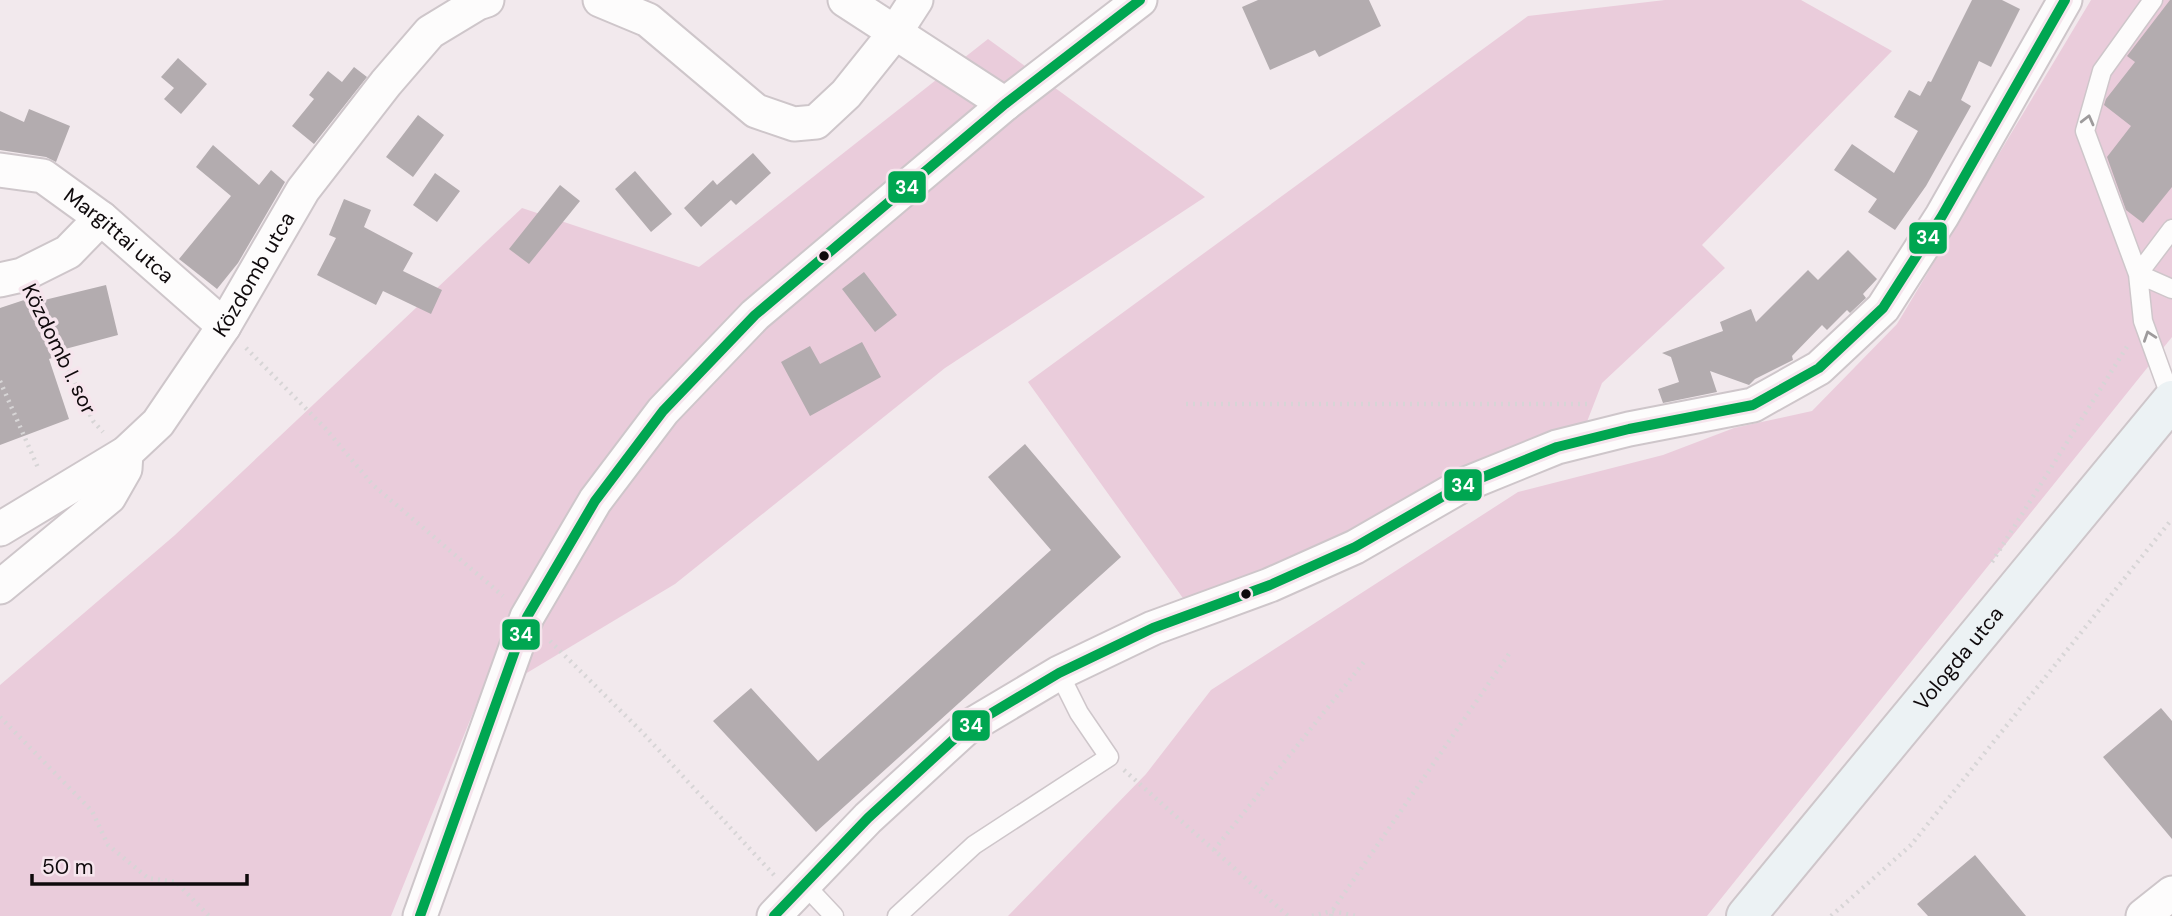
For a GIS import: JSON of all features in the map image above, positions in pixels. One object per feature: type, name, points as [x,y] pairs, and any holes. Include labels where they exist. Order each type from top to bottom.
[{"type":"street","name":"Közdomb utca","points":[[0,529],[125,453],[159,423],[224,326],[303,190],[386,83],[430,32],[487,0]]},
{"type":"street","points":[[600,0],[648,20],[756,111],[794,124],[816,122],[846,94],[894,34],[916,0]]},
{"type":"street","points":[[845,0],[1005,104]]},
{"type":"street","points":[[420,916],[527,617],[594,500],[663,411],[755,315],[1005,104],[1140,0]]},
{"type":"street","points":[[791,899],[868,818],[965,729],[1059,673],[1153,628],[1270,585],[1355,547],[1461,486],[1557,447],[1629,429],[1753,405],[1819,368],[1883,308],[1942,216],[2065,0]]},
{"type":"street","name":"Margittai utca","points":[[0,170],[43,176],[101,218],[224,326]]},
{"type":"street","points":[[11,277],[68,252],[101,218]]},
{"type":"street","name":"Vologda utca","points":[[1746,916],[2172,400]]},
{"type":"street","points":[[0,587],[109,497],[125,469],[125,453]]},
{"type":"street","points":[[2143,916],[2172,893]]},
{"type":"lane","points":[[2153,0],[2102,71],[2085,131],[2138,274],[2143,321],[2172,400]]},
{"type":"lane","points":[[2138,274],[2172,229]]},
{"type":"lane","points":[[2138,274],[2172,289]]},
{"type":"lane","points":[[897,916],[974,845],[1109,757],[1079,713],[1059,673]]},
{"type":"lane","points":[[791,899],[834,916]]},
{"type":"path","name":"Közdomb I. sor","points":[[11,277],[93,421],[125,453]]},
{"type":"path","points":[[224,326],[325,428],[373,485],[489,584]]},
{"type":"path","points":[[0,381],[52,499]]},
{"type":"path","points":[[1186,404],[1593,404],[1609,412],[1629,429]]},
{"type":"path","points":[[1830,916],[1911,845],[2172,519]]},
{"type":"path","points":[[527,617],[642,733],[791,899]]},
{"type":"path","points":[[1331,913],[1511,652]]},
{"type":"path","points":[[1214,850],[1364,662]]},
{"type":"path","points":[[0,717],[92,811],[108,845],[148,878],[176,882],[209,916]]},
{"type":"path","points":[[1109,757],[1288,916]]},
{"type":"path","points":[[1312,916],[1331,913],[1356,916]]},
{"type":"shaded area","points":[[1665,0],[1801,0],[1892,51],[1702,245],[1725,268],[1602,383],[1583,432],[1349,538],[1185,601],[1028,382],[1528,16]]},
{"type":"shaded area","points":[[2091,0],[2172,0],[2172,337],[1707,916],[1008,916],[1146,774],[1211,690],[1518,492],[1663,455],[1734,428],[1812,411],[1897,324]]},
{"type":"shaded area","points":[[988,39],[1205,197],[945,368],[675,584],[477,703],[391,916],[0,916],[0,685],[175,535],[522,208],[699,267]]},
{"type":"building","points":[[1258,0],[1369,0],[1381,26],[1319,57],[1315,50],[1270,70],[1242,7]]},
{"type":"building","points":[[1972,0],[2002,0],[2020,9],[1991,67],[1979,61],[1961,100],[1971,106],[1926,186],[1895,230],[1868,212],[1877,199],[1834,170],[1852,144],[1894,173],[1918,131],[1894,117],[1909,90],[1920,96],[1928,81],[1931,82]]},
{"type":"building","points":[[2170,0],[2172,187],[2143,223],[2126,210],[2107,157],[2131,126],[2104,105],[2135,62],[2127,56]]},
{"type":"building","points":[[178,58],[207,84],[181,114],[164,99],[174,88],[161,77]]},
{"type":"building","points":[[354,67],[367,77],[314,144],[292,126],[314,99],[309,95],[328,71],[342,82]]},
{"type":"building","points":[[29,109],[70,126],[56,162],[46,157],[0,150],[0,111],[24,122]]},
{"type":"building","points":[[418,115],[444,135],[413,177],[386,157]]},
{"type":"building","points":[[213,145],[259,185],[271,170],[285,182],[238,263],[217,289],[179,259],[231,196],[196,167]]},
{"type":"building","points":[[753,153],[771,173],[736,205],[731,200],[701,227],[684,208],[713,180],[717,185]]},
{"type":"building","points":[[635,171],[672,214],[651,232],[615,189]]},
{"type":"building","points":[[435,173],[460,191],[437,222],[413,205]]},
{"type":"building","points":[[560,185],[580,201],[529,264],[509,249]]},
{"type":"building","points":[[344,199],[371,210],[364,227],[413,253],[403,271],[442,290],[431,314],[383,291],[376,305],[317,275],[336,238],[329,235]]},
{"type":"building","points":[[1848,250],[1877,279],[1863,294],[1866,298],[1850,313],[1847,310],[1827,330],[1822,325],[1792,356],[1793,360],[1755,379],[1749,385],[1710,371],[1717,392],[1663,403],[1658,389],[1679,382],[1671,357],[1662,353],[1723,331],[1720,322],[1751,309],[1756,322],[1808,270],[1818,280]]},
{"type":"building","points":[[864,272],[897,315],[875,332],[842,289]]},
{"type":"building","points":[[106,285],[118,335],[50,353],[52,358],[49,359],[69,419],[0,445],[0,308],[27,299],[28,304]]},
{"type":"building","points":[[862,342],[881,377],[810,416],[781,362],[810,346],[820,364]]},
{"type":"building","points":[[1025,444],[1121,557],[816,832],[713,721],[751,688],[818,761],[1051,550],[988,477]]},
{"type":"building","points":[[2161,708],[2172,721],[2172,839],[2103,757]]},
{"type":"building","points":[[1975,855],[2026,916],[1928,916],[1917,904]]},
{"type":"transit line","name":"34","points":[[420,916],[527,617],[595,501],[663,411],[755,315],[1005,104],[1140,0]]},
{"type":"transit line","name":"34","points":[[774,916],[868,818],[965,729],[1059,673],[1153,628],[1270,585],[1355,547],[1461,486],[1557,447],[1629,429],[1753,405],[1819,368],[1883,308],[1942,216],[2065,0]]}]
